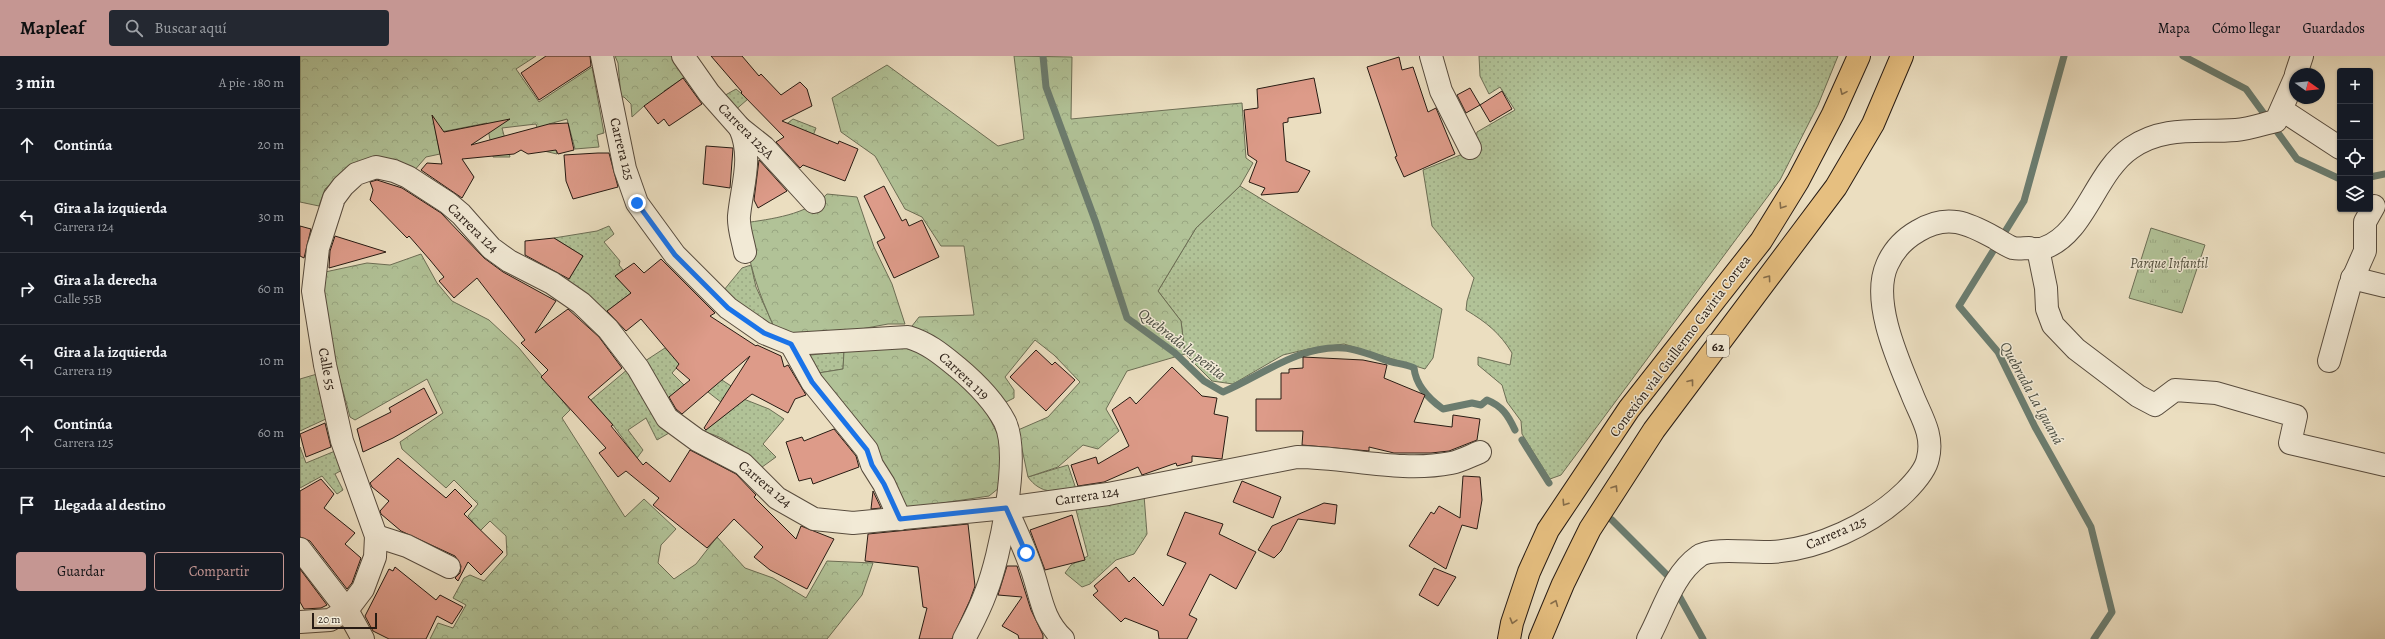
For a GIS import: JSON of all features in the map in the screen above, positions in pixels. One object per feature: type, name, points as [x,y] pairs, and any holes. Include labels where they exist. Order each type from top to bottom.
[{"type":"highway","name":"Conexión vial Guillermo Gaviria Correa","points":[[1509,639],[1529,572],[1548,530],[1629,409],[1761,241],[1798,181],[1830,121],[1859,56]]},
{"type":"highway","name":"62","points":[[1540,639],[1563,584],[1590,529],[1654,430],[1836,187],[1873,124],[1902,56]]},
{"type":"street","name":"Carrera 125","points":[[602,56],[625,169],[637,203],[644,216],[675,255],[723,303],[744,320],[764,333]]},
{"type":"street","name":"Carrera 125A","points":[[683,56],[709,93],[740,128],[764,147],[814,202]]},
{"type":"street","points":[[1431,56],[1441,91],[1470,148]]},
{"type":"street","points":[[2298,68],[2302,56]]},
{"type":"street","points":[[2289,93],[2276,121],[2236,130],[2190,130],[2168,132],[2133,146],[2121,156],[2108,172],[2067,234],[2045,248],[2038,249],[2046,288],[2047,309],[2054,325],[2076,348],[2138,396],[2155,405],[2175,390],[2216,394],[2296,416],[2290,443],[2385,465]]},
{"type":"street","points":[[2282,110],[2337,146]]},
{"type":"street","points":[[740,128],[746,151],[747,175],[739,217],[745,252]]},
{"type":"street","name":"Carrera 124","points":[[334,198],[343,186],[356,174],[376,167],[394,171],[408,177],[461,214],[491,248],[509,261],[552,283],[596,316],[638,368],[667,418],[697,440],[742,464],[777,498],[814,519],[853,523],[1006,508],[1108,494],[1297,457],[1325,457],[1402,466],[1451,463],[1480,452]]},
{"type":"street","name":"Calle 55","points":[[334,198],[318,248],[314,291],[325,365],[342,440],[376,536],[375,557],[368,578],[356,601],[347,610]]},
{"type":"street","points":[[2329,361],[2352,278],[2365,251],[2365,222],[2374,206]]},
{"type":"street","name":"Carrera 125","points":[[1648,639],[1667,598],[1679,577],[1700,554],[1727,551],[1789,551],[1815,544],[1852,528],[1879,513],[1904,493],[1920,474],[1928,460],[1929,434],[1899,360],[1887,325],[1881,296],[1886,267],[1899,246],[1923,228],[1962,223],[2012,248],[2038,249]]},
{"type":"street","points":[[2352,278],[2385,286]]},
{"type":"street","name":"Carrera 119","points":[[764,333],[791,344],[908,337],[923,341],[934,348],[972,380],[991,400],[1005,423],[1010,450],[1010,474],[1006,508],[987,591],[964,639]]},
{"type":"street","points":[[791,344],[812,382],[867,450],[872,465],[884,484],[900,519]]},
{"type":"street","points":[[1006,508],[1026,553],[1040,592],[1042,608],[1053,630],[1062,639]]},
{"type":"street","points":[[376,536],[408,546],[449,567]]},
{"type":"street","points":[[300,550],[347,610],[363,639]]},
{"type":"street","points":[[300,622],[330,620],[347,610]]},
{"type":"green space","points":[[300,56],[536,56],[516,69],[539,102],[592,67],[604,133],[597,135],[599,147],[575,149],[567,119],[549,124],[557,154],[544,151],[536,124],[502,128],[510,157],[493,157],[487,123],[436,133],[440,154],[426,157],[413,172],[354,164],[325,189],[319,206],[300,202]]},
{"type":"green space","points":[[615,56],[682,56],[688,75],[664,91],[670,102],[644,106],[632,117],[631,104],[624,97],[621,97],[618,63]]},
{"type":"green space","points":[[1014,56],[1072,57],[1071,119],[1242,103],[1246,158],[1253,163],[1240,186],[1196,228],[1158,291],[1181,321],[1185,354],[1127,371],[1106,409],[1119,431],[1098,449],[1083,445],[1058,467],[1028,477],[1018,430],[1048,417],[1080,382],[1054,355],[1035,340],[1005,377],[1014,390],[1014,398],[1006,402],[998,398],[932,336],[912,326],[919,317],[974,315],[964,246],[941,246],[922,217],[905,209],[875,156],[841,132],[832,98],[887,65],[998,146],[1024,139]]},
{"type":"green space","points":[[1479,56],[1838,56],[1818,105],[1780,180],[1561,475],[1550,479],[1522,434],[1521,421],[1507,402],[1502,385],[1478,365],[1478,357],[1510,365],[1512,353],[1492,328],[1466,310],[1467,301],[1474,278],[1432,226],[1423,170],[1475,149],[1477,132],[1515,110],[1500,87],[1489,94],[1480,76]]},
{"type":"green space","points":[[736,89],[748,99],[733,112],[722,97]]},
{"type":"green space","points":[[793,119],[816,128],[811,141],[780,129]]},
{"type":"green space","points":[[1240,186],[1442,309],[1433,358],[1425,369],[1344,344],[1308,349],[1283,355],[1233,384],[1212,381],[1185,354],[1181,321],[1158,291],[1196,228]]},
{"type":"green space","points":[[827,194],[857,197],[874,247],[892,284],[905,324],[888,324],[812,338],[775,329],[751,265],[744,223],[788,215],[809,207]]},
{"type":"green space","points":[[609,226],[614,234],[604,242],[620,261],[619,265],[623,270],[615,276],[631,293],[606,312],[566,284],[583,256],[554,238],[597,231]]},
{"type":"green space","name":"Parque Infantil","points":[[2151,228],[2205,245],[2182,313],[2129,298]]},
{"type":"green space","points":[[421,254],[437,283],[452,301],[489,320],[519,348],[570,410],[562,418],[625,517],[644,499],[676,529],[661,545],[658,563],[674,579],[696,564],[717,537],[745,568],[773,578],[806,598],[827,561],[873,563],[862,595],[827,639],[430,639],[438,623],[453,628],[466,605],[453,598],[464,578],[470,575],[484,581],[507,555],[506,536],[490,521],[480,531],[468,516],[478,504],[454,480],[446,488],[402,449],[400,442],[443,413],[427,379],[355,420],[350,417],[331,345],[325,309],[324,290],[325,272],[367,263],[390,265]]},
{"type":"green space","points":[[751,265],[756,287],[775,329],[753,317],[724,290],[742,268]]},
{"type":"green space","points":[[699,342],[672,373],[684,385],[667,399],[645,361],[665,348]]},
{"type":"green space","points":[[878,345],[915,349],[944,368],[983,405],[999,437],[1001,468],[999,488],[989,496],[903,509],[812,374],[843,369],[844,351]]},
{"type":"green space","points":[[844,351],[843,369],[812,374],[803,356]]},
{"type":"green space","points":[[734,366],[722,380],[737,390],[736,396],[769,409],[784,419],[763,444],[776,457],[758,470],[746,457],[727,441],[712,434],[703,432],[731,410],[708,392]]},
{"type":"green space","points":[[628,369],[669,433],[657,440],[646,418],[628,430],[643,450],[637,458],[613,425],[591,400]]},
{"type":"green space","points":[[317,374],[328,418],[300,431],[300,379]]},
{"type":"green space","points":[[300,447],[306,463],[335,451],[342,470],[335,474],[343,490],[337,494],[322,476],[300,488]]},
{"type":"green space","points":[[1068,465],[1076,489],[1063,492],[1044,490],[1033,483],[1028,477]]},
{"type":"green space","points":[[1144,495],[1147,534],[1134,554],[1116,560],[1090,584],[1082,587],[1065,573],[1071,565],[1088,556],[1075,506]]},
{"type":"building","points":[[546,56],[590,56],[591,66],[539,100],[521,73]]},
{"type":"building","points":[[711,56],[742,56],[759,76],[761,74],[781,95],[800,82],[807,89],[812,106],[782,121],[838,144],[839,141],[858,149],[845,181],[803,165],[800,168],[776,142],[784,137],[741,93],[742,92]]},
{"type":"building","points":[[1399,57],[1402,70],[1413,67],[1428,112],[1436,108],[1455,154],[1404,177],[1395,157],[1397,156],[1367,67]]},
{"type":"building","points":[[683,78],[702,104],[669,126],[664,119],[658,124],[644,106]]},
{"type":"building","points":[[1314,78],[1321,113],[1288,118],[1288,122],[1283,123],[1286,161],[1310,171],[1298,192],[1261,195],[1265,188],[1249,182],[1257,161],[1248,155],[1244,110],[1258,108],[1257,89]]},
{"type":"building","points":[[1470,88],[1480,105],[1466,113],[1457,95]]},
{"type":"building","points":[[1502,91],[1512,109],[1490,122],[1480,105]]},
{"type":"building","points":[[432,115],[444,132],[510,119],[471,145],[549,124],[568,123],[574,150],[558,154],[556,150],[528,154],[521,150],[514,154],[462,159],[474,177],[462,198],[421,170],[427,163],[442,164]]},
{"type":"building","points":[[706,146],[733,148],[730,188],[703,184]]},
{"type":"building","points":[[609,153],[618,187],[573,199],[566,181],[564,155]]},
{"type":"building","points":[[759,160],[787,191],[758,208],[754,200]]},
{"type":"building","points":[[377,180],[402,188],[441,213],[484,258],[503,272],[556,301],[535,333],[568,309],[599,337],[622,368],[588,397],[613,425],[611,426],[643,465],[646,462],[670,482],[690,450],[736,474],[756,495],[754,497],[796,539],[801,526],[834,539],[807,589],[770,570],[754,557],[763,547],[734,519],[707,548],[653,505],[659,498],[626,471],[618,477],[599,453],[606,448],[541,377],[548,370],[521,343],[525,340],[477,278],[454,298],[439,281],[444,277],[430,260],[409,236],[407,238],[370,200],[373,190],[370,182]]},
{"type":"building","points":[[884,186],[902,221],[906,219],[909,226],[922,220],[939,257],[894,278],[877,242],[885,238],[864,196]]},
{"type":"building","points":[[300,226],[311,229],[304,258],[300,256]]},
{"type":"building","points":[[335,236],[386,252],[329,268],[330,251]]},
{"type":"building","points":[[554,238],[583,256],[569,279],[525,255],[525,241]]},
{"type":"building","points":[[661,259],[715,313],[710,316],[756,346],[757,345],[781,356],[784,367],[788,365],[806,395],[795,399],[788,413],[752,394],[706,430],[704,428],[750,356],[682,414],[676,409],[669,397],[690,380],[676,368],[679,364],[641,319],[626,331],[607,311],[631,293],[615,276],[634,263],[644,273]]},
{"type":"building","points":[[1036,350],[1052,365],[1055,362],[1075,380],[1046,411],[1010,377]]},
{"type":"building","points":[[1303,357],[1363,360],[1387,365],[1384,378],[1425,395],[1414,422],[1452,427],[1453,415],[1480,419],[1477,440],[1449,451],[1431,453],[1394,453],[1369,447],[1369,451],[1302,445],[1303,431],[1256,431],[1256,399],[1281,399],[1281,373],[1289,373],[1289,369],[1303,368]]},
{"type":"building","points":[[1172,367],[1202,396],[1217,398],[1214,414],[1228,417],[1222,459],[1192,456],[1192,462],[1177,466],[1176,463],[1142,475],[1138,467],[1104,482],[1078,486],[1071,465],[1096,457],[1098,464],[1129,446],[1112,410],[1130,397],[1136,404]]},
{"type":"building","points":[[424,388],[437,413],[393,438],[363,452],[357,429],[391,412],[389,408]]},
{"type":"building","points":[[325,423],[331,447],[306,457],[300,434]]},
{"type":"building","points":[[834,429],[856,456],[859,467],[813,484],[811,478],[799,481],[786,442],[802,437],[804,441]]},
{"type":"building","points":[[398,458],[446,498],[455,489],[472,506],[464,514],[503,552],[481,575],[468,562],[458,581],[455,578],[460,573],[461,566],[455,556],[401,531],[381,514],[380,511],[389,501],[372,487],[370,483]]},
{"type":"building","points":[[1463,476],[1480,477],[1482,500],[1477,529],[1462,525],[1446,569],[1409,546],[1431,512],[1434,514],[1439,506],[1460,518]]},
{"type":"building","points":[[321,479],[334,494],[324,508],[355,533],[345,544],[361,558],[352,583],[347,589],[310,541],[300,537],[300,491]]},
{"type":"building","points":[[1242,481],[1281,497],[1273,518],[1233,502]]},
{"type":"building","points":[[873,491],[881,508],[871,509]]},
{"type":"building","points":[[1324,503],[1337,505],[1335,524],[1298,519],[1281,551],[1274,558],[1258,550],[1272,526]]},
{"type":"building","points":[[1185,512],[1223,524],[1219,534],[1256,552],[1236,589],[1210,574],[1189,615],[1197,619],[1187,639],[1159,639],[1158,631],[1125,618],[1121,622],[1093,595],[1098,591],[1094,586],[1116,567],[1129,582],[1134,577],[1163,606],[1186,563],[1167,555]]},
{"type":"building","points":[[1072,515],[1085,560],[1045,570],[1030,530]]},
{"type":"building","points":[[968,524],[975,586],[970,600],[952,639],[919,639],[927,608],[923,607],[918,567],[865,561],[868,534]]},
{"type":"building","points":[[1007,566],[1017,566],[1031,610],[1043,635],[1043,639],[1019,639],[1018,635],[1002,626],[1022,597],[998,595]]},
{"type":"building","points":[[395,567],[436,600],[440,595],[463,607],[452,624],[437,616],[426,639],[389,639],[373,631],[365,616],[389,569],[393,571]]},
{"type":"building","points":[[1434,568],[1456,577],[1438,606],[1419,595]]},
{"type":"building","points":[[300,569],[327,605],[321,608],[304,609],[300,602]]},
{"type":"waterway","name":"Quebrada la peñita","points":[[1043,56],[1046,87],[1096,223],[1127,318],[1175,353],[1204,381],[1223,392],[1296,356],[1327,348],[1343,348],[1364,352],[1414,368],[1417,381],[1424,392],[1443,409],[1472,403],[1481,405],[1487,400],[1492,402],[1501,408],[1515,430]]},
{"type":"waterway","name":"Quebrada La Iguaná","points":[[2064,56],[2024,201],[1959,306],[1998,352],[2035,427],[2091,527],[2112,612],[2094,639]]},
{"type":"waterway","points":[[2183,56],[2246,89],[2297,159],[2337,178]]},
{"type":"waterway","points":[[2373,176],[2385,174]]},
{"type":"waterway","name":"Quebrada la peñita","points":[[1522,440],[1549,483]]},
{"type":"waterway","name":"Quebrada la peñita","points":[[1612,520],[1668,576],[1703,639]]},
{"type":"route","points":[[637,203],[644,216],[675,255],[728,308],[764,333],[782,342],[791,344],[796,356],[812,382],[867,450],[872,465],[884,484],[900,519],[1006,508],[1026,553]]}]
